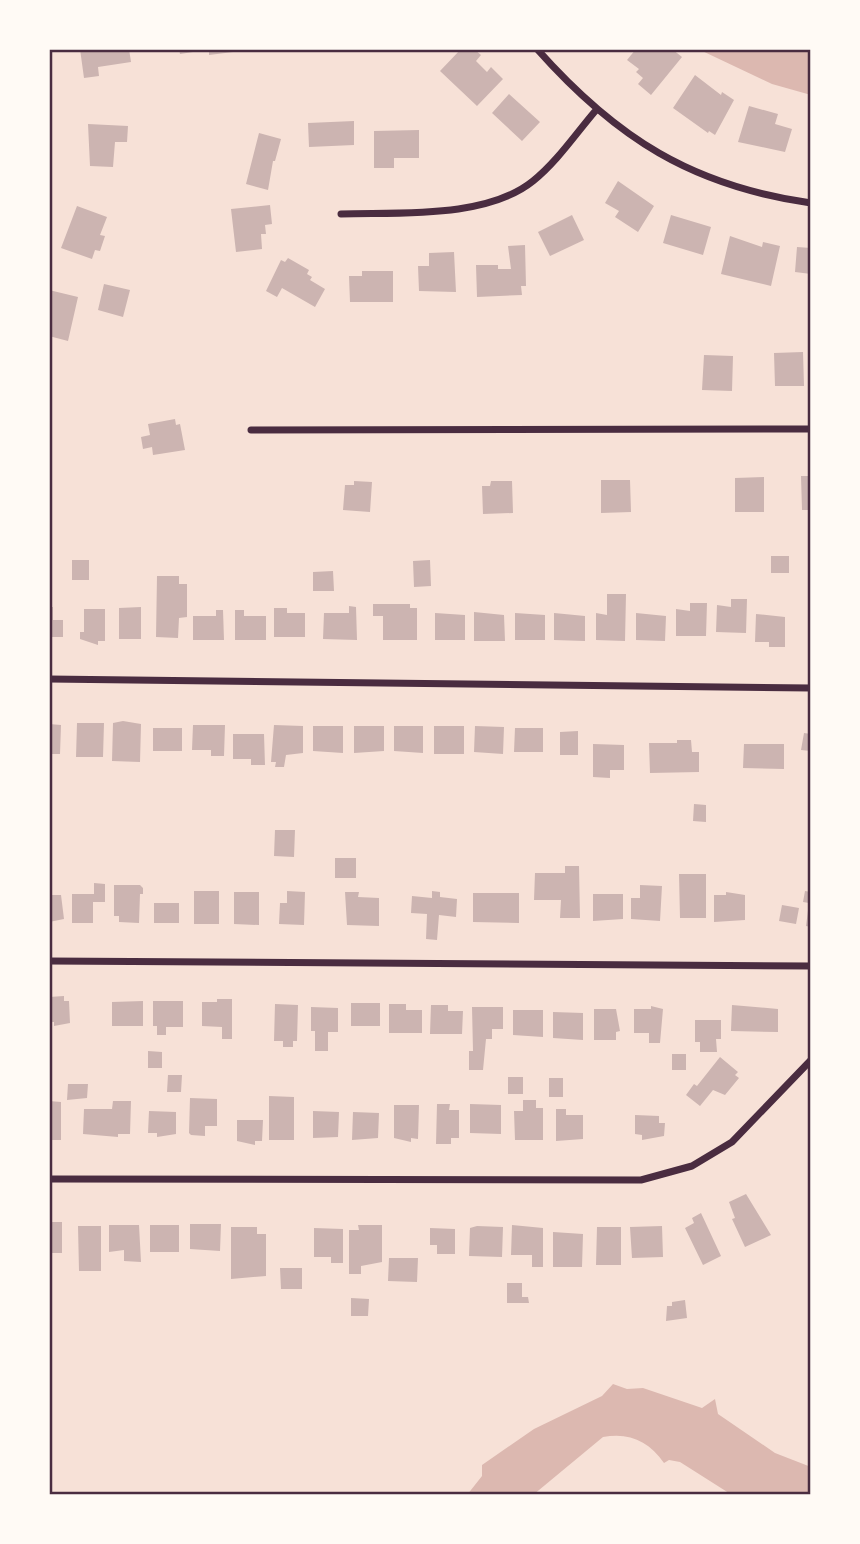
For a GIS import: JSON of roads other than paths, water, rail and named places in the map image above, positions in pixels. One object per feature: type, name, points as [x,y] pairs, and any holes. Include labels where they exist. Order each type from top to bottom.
[{"type":"street","points":[[537,49],[597,110],[632,138],[702,175],[761,194],[811,203]]},
{"type":"street","points":[[341,214],[439,210],[488,203],[532,182],[597,110]]},
{"type":"street","points":[[251,430],[811,429]]},
{"type":"street","points":[[49,679],[811,688]]},
{"type":"street","points":[[49,961],[811,966]]},
{"type":"street","points":[[49,1179],[641,1180],[692,1166],[732,1142],[811,1060]]}]
